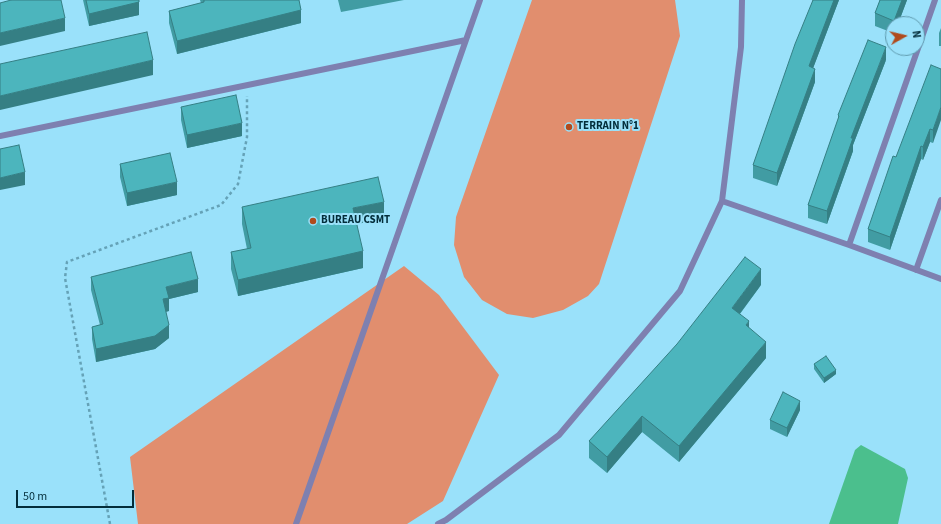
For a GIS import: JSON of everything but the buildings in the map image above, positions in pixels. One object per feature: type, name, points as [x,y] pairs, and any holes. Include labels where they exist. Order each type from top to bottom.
[{"type":"lane","points":[[296,524],[480,0]]},
{"type":"lane","points":[[438,524],[446,520],[559,435],[680,292],[722,201],[741,47],[742,0]]},
{"type":"lane","points":[[849,244],[935,0]]},
{"type":"lane","points":[[0,136],[466,40]]},
{"type":"lane","points":[[916,270],[941,200]]},
{"type":"lane","points":[[722,201],[849,244],[941,279]]},
{"type":"path","points":[[110,524],[65,278],[67,262],[221,205],[238,184],[246,137],[247,86]]},
{"type":"shaded area","name":"TERRAIN N°1","points":[[532,0],[675,0],[680,36],[599,284],[588,296],[563,310],[533,318],[507,314],[482,300],[464,277],[454,245],[456,217]]},
{"type":"shaded area","points":[[404,266],[439,295],[499,375],[443,501],[407,524],[138,524],[130,457]]},
{"type":"shaded area","points":[[861,445],[905,469],[908,478],[898,524],[829,524],[855,450]]},
{"type":"place","name":"TERRAIN N°1","points":[[569,127]]},
{"type":"place","name":"BUREAU CSMT","points":[[313,221]]}]
